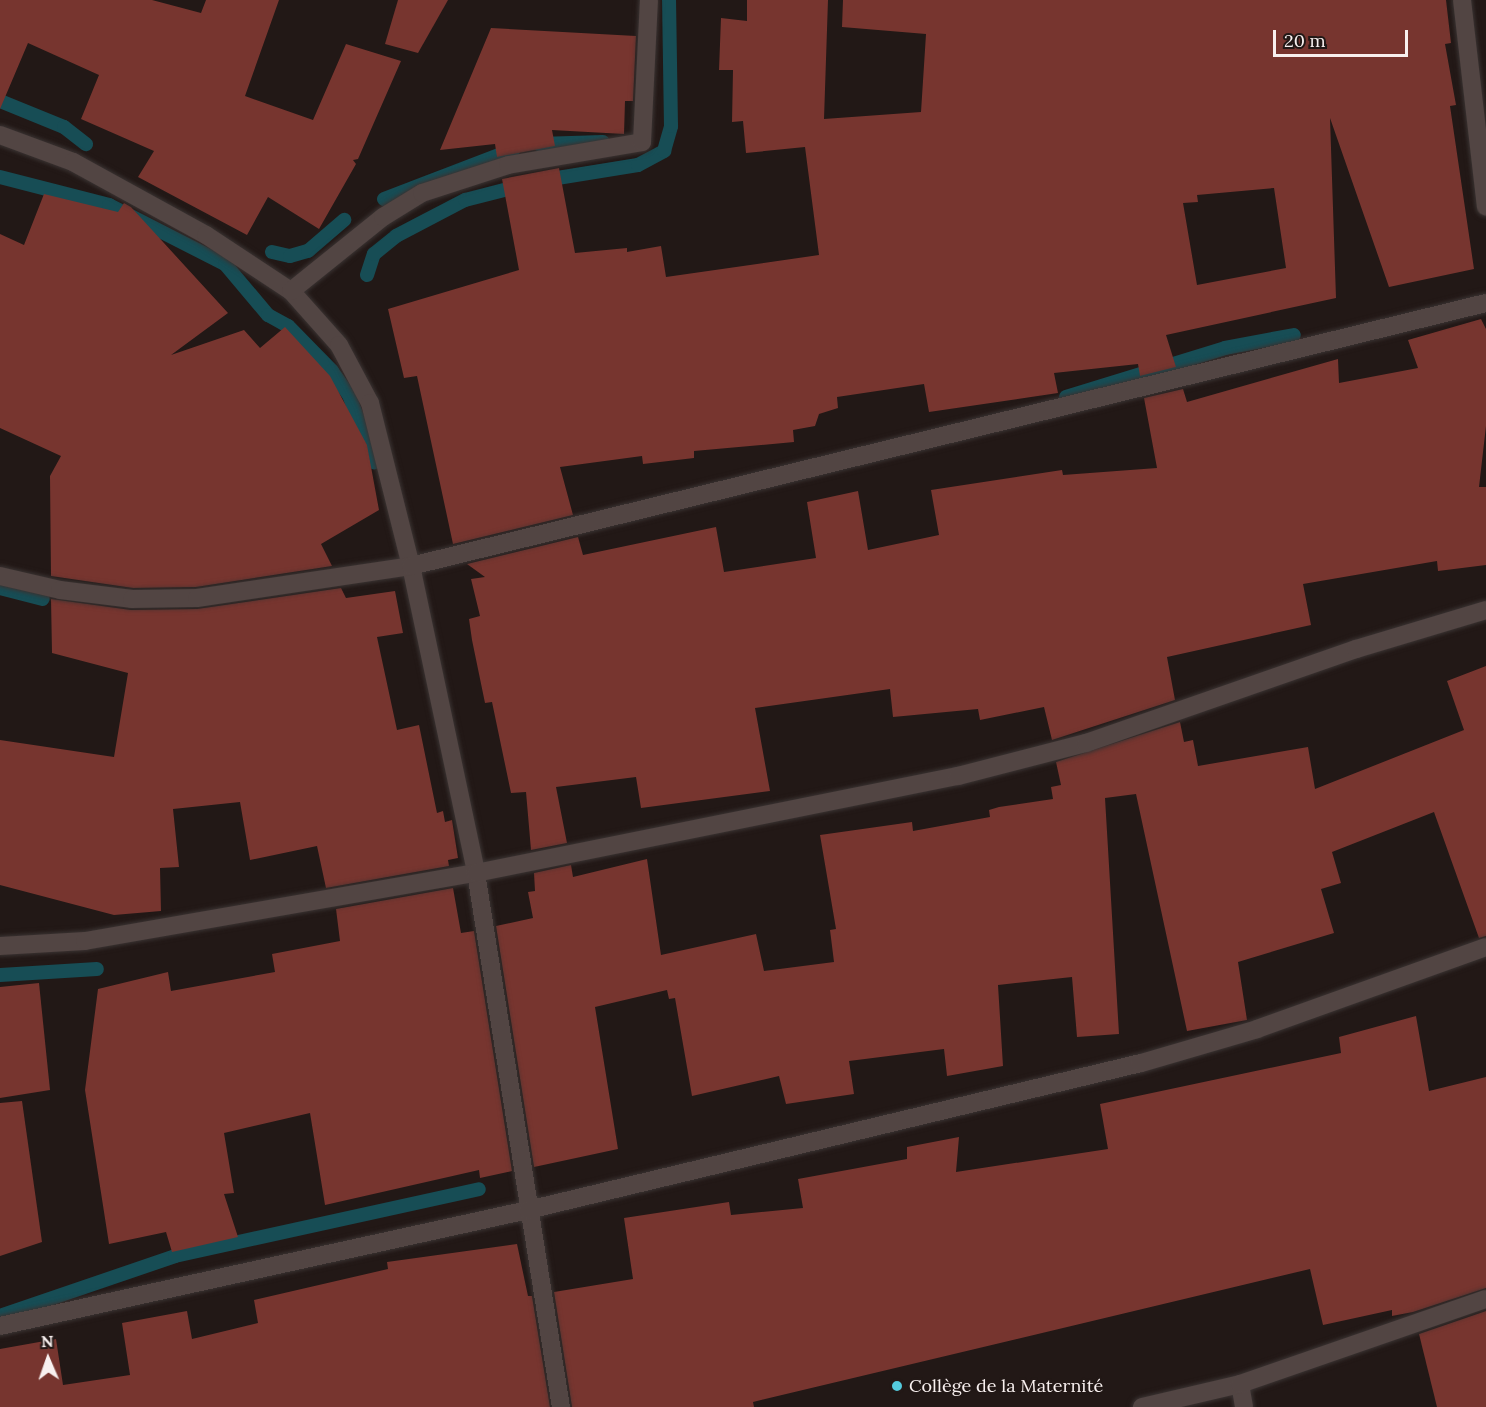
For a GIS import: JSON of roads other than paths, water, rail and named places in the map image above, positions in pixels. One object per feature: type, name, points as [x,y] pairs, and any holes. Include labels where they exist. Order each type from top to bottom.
[{"type":"street","points":[[291,291],[383,217],[422,193],[508,165],[642,142],[649,0]]},
{"type":"street","points":[[1462,0],[1486,207]]},
{"type":"street","points":[[0,135],[73,162],[206,235],[291,291],[339,345],[370,403],[411,566],[476,873],[561,1407]]},
{"type":"street","points":[[0,576],[60,590],[132,599],[197,598],[411,566],[1486,303]]},
{"type":"street","points":[[0,946],[85,941],[476,873],[958,776],[1086,743],[1356,649],[1486,610]]},
{"type":"street","points":[[0,1326],[528,1210],[1141,1063],[1257,1029],[1486,948]]},
{"type":"street","points":[[1142,1407],[1240,1383],[1486,1299]]},
{"type":"street","points":[[1240,1383],[1244,1407]]},
{"type":"waterway","points":[[545,180],[638,165],[664,151],[671,126],[669,0]]},
{"type":"waterway","points":[[0,101],[64,127],[86,144]]},
{"type":"waterway","points":[[539,144],[603,142]]},
{"type":"waterway","points":[[384,199],[514,149]]},
{"type":"waterway","points":[[0,177],[109,205],[225,264],[268,315],[288,326],[332,371],[349,395],[374,462]]},
{"type":"waterway","points":[[367,275],[374,254],[396,236],[465,200],[520,186]]},
{"type":"waterway","points":[[272,252],[290,256],[308,251],[344,220]]},
{"type":"waterway","points":[[1066,397],[1225,348],[1294,335]]},
{"type":"waterway","points":[[0,588],[43,599]]},
{"type":"waterway","points":[[0,975],[97,969]]},
{"type":"waterway","points":[[0,1316],[175,1256],[479,1189]]},
{"type":"place","name":"Collège de la Maternité","points":[[897,1386]]}]
